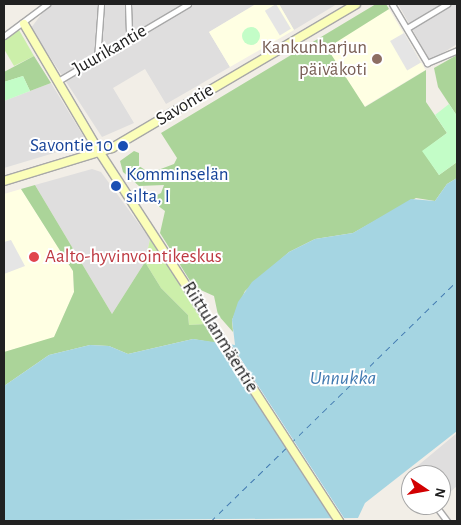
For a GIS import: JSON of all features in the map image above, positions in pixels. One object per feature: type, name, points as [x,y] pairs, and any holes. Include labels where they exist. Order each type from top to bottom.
[{"type":"street","points":[[4,36],[24,24],[47,4]]},
{"type":"street","points":[[97,59],[101,4]]},
{"type":"street","points":[[128,4],[129,41]]},
{"type":"street","name":"Juurikantie","points":[[58,81],[129,41],[188,4]]},
{"type":"street","name":"Savontie","points":[[4,181],[100,152],[356,4]]},
{"type":"street","points":[[392,4],[427,63],[457,50]]},
{"type":"street","points":[[407,28],[447,4]]},
{"type":"street","name":"Riittulanmäentie","points":[[24,24],[100,152],[339,521]]},
{"type":"shaded area","points":[[49,4],[256,4],[209,32],[230,67],[166,104],[145,69],[113,88],[134,123],[102,137],[31,28]]},
{"type":"shaded area","points":[[256,4],[279,4],[294,30],[230,67],[209,32]]},
{"type":"shaded area","points":[[276,4],[291,29],[280,36],[265,11]]},
{"type":"shaded area","points":[[279,4],[337,4],[294,30]]},
{"type":"shaded area","points":[[398,4],[457,4],[457,44],[430,61]]},
{"type":"shaded area","name":"Kankunharjun päiväkoti","points":[[389,9],[426,70],[362,108],[326,47]]},
{"type":"shaded area","points":[[404,33],[421,62],[407,70],[390,41]]},
{"type":"shaded area","points":[[51,83],[84,137],[84,144],[4,168],[4,101]]},
{"type":"shaded area","points":[[92,169],[101,172],[150,239],[145,262],[112,314],[35,185]]},
{"type":"shaded area","name":"Aalto-hyvinvointikeskus","points":[[21,189],[73,271],[74,292],[54,338],[4,352],[4,194]]},
{"type":"shaded area","points":[[11,240],[25,266],[4,274],[4,242]]},
{"type":"shaded area","points":[[457,433],[457,486],[451,491],[451,465],[419,465]]},
{"type":"green space","points":[[376,4],[386,4],[389,9],[327,48],[365,107],[426,70],[426,102],[447,133],[423,151],[439,175],[457,162],[457,178],[447,184],[435,201],[416,198],[353,233],[315,239],[289,252],[245,291],[232,320],[233,332],[218,315],[214,296],[194,287],[160,233],[165,211],[149,199],[161,193],[164,185],[139,186],[123,172],[120,161],[134,151],[139,153],[139,166],[150,173],[174,164],[177,158],[161,133]]},
{"type":"green space","points":[[247,27],[255,27],[260,32],[258,43],[247,45],[242,40],[242,32]]},
{"type":"green space","points":[[19,30],[34,56],[14,66],[4,49],[4,39]]},
{"type":"green space","points":[[457,55],[457,116],[438,87],[434,68]]},
{"type":"green space","points":[[34,56],[51,83],[30,91],[23,76],[4,82],[4,72]]},
{"type":"green space","points":[[23,76],[30,91],[4,101],[4,82]]},
{"type":"green space","points":[[449,104],[457,116],[457,162],[439,175],[422,151],[447,133],[435,115]]},
{"type":"green space","points":[[35,185],[112,314],[145,262],[161,288],[188,315],[189,325],[206,324],[216,343],[193,339],[128,354],[109,346],[90,345],[49,355],[4,386],[4,352],[54,337],[74,292],[73,271],[21,189]]},
{"type":"green space","points":[[150,239],[206,324],[189,325],[188,315],[161,288],[145,262]]},
{"type":"water","name":"Unnukka","points":[[457,178],[457,431],[414,465],[401,465],[401,475],[365,503],[358,518],[4,521],[4,386],[49,355],[90,345],[109,346],[128,354],[193,339],[235,345],[232,320],[238,302],[252,282],[289,252],[315,239],[353,233],[411,199],[435,201],[447,184]]},
{"type":"pier","points":[[194,287],[345,520],[334,521],[186,292]]},
{"type":"ferry route","points":[[291,443],[457,281]]},
{"type":"ferry route","points":[[211,521],[287,447]]},
{"type":"place","name":"Kankunharjun päiväkoti","points":[[377,59]]},
{"type":"place","name":"Savontie 10","points":[[123,146]]},
{"type":"place","name":"Komminselän silta, I","points":[[116,186]]},
{"type":"place","name":"Aalto-hyvinvointikeskus","points":[[34,257]]}]
